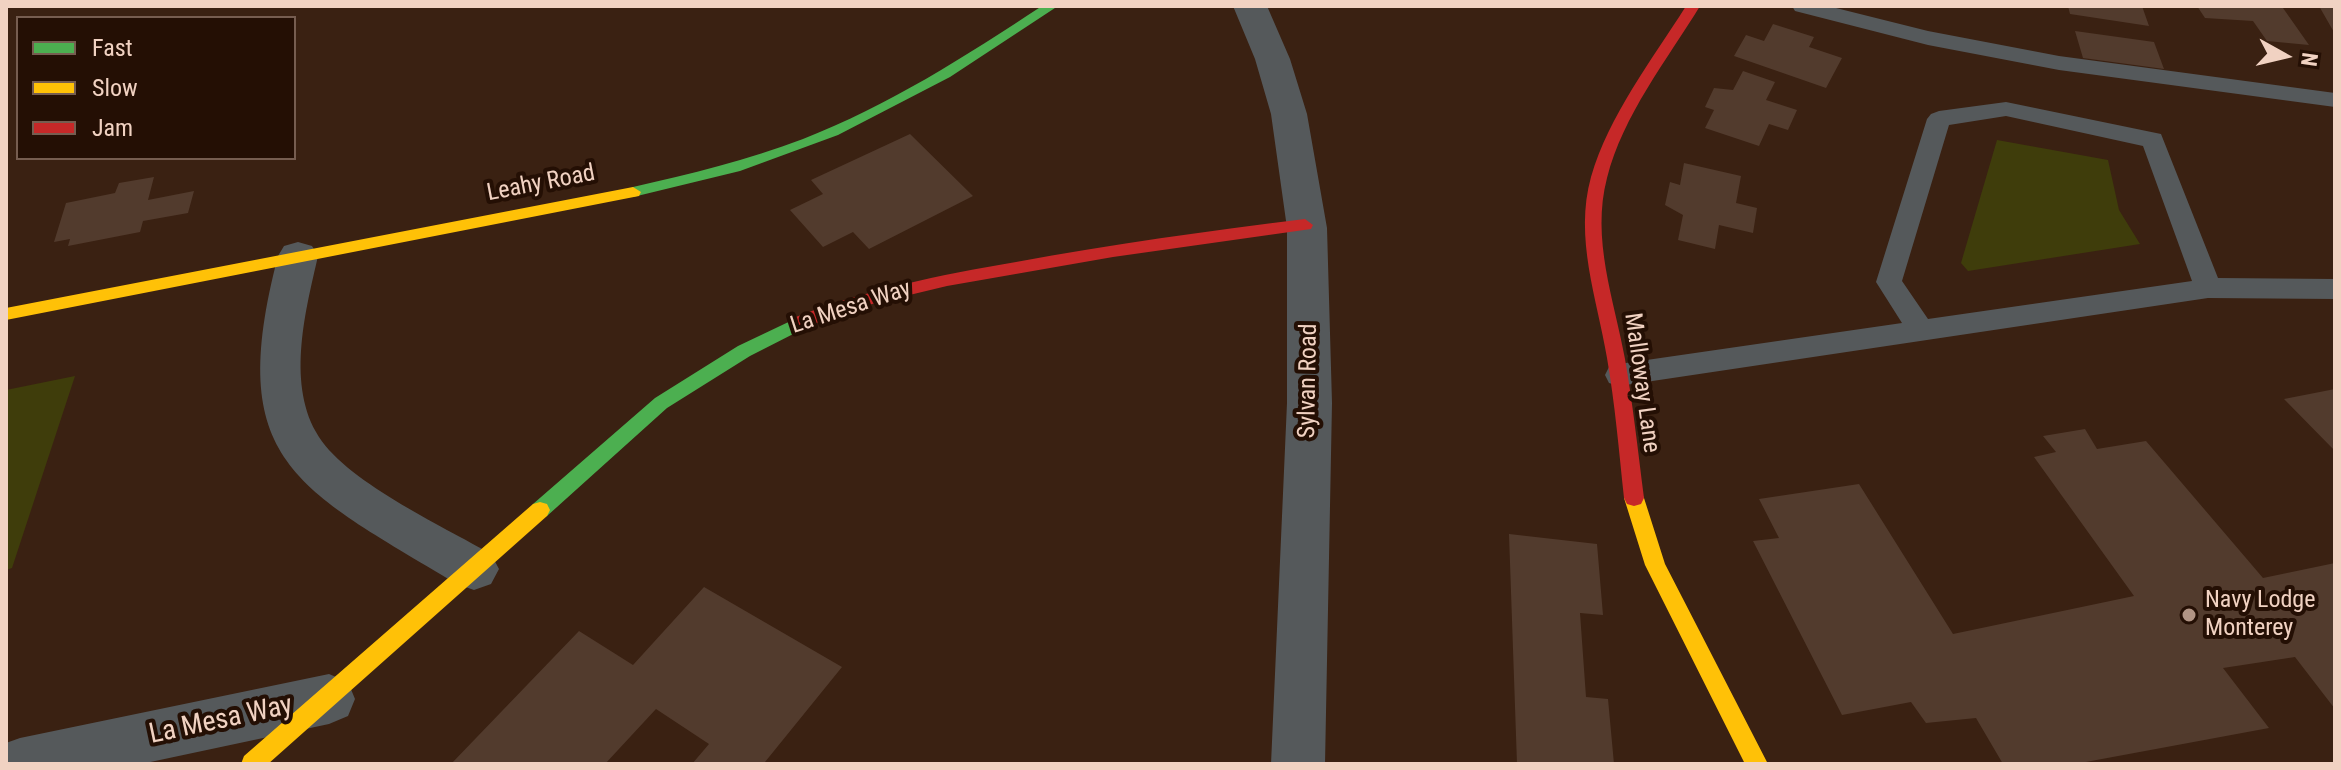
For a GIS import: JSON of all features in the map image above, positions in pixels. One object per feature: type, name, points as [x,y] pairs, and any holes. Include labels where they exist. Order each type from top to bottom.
[{"type":"street","name":"Leahy Road","points":[[6,314],[571,204],[739,166],[811,141],[918,92],[1051,6]]},
{"type":"street","name":"Sylvan Road","points":[[1250,6],[1278,67],[1287,103],[1310,276],[1311,363],[1298,764]]},
{"type":"street","name":"Malloway Lane","points":[[1693,6],[1610,146],[1598,180],[1593,215],[1595,253],[1619,375],[1635,507],[1655,565],[1757,764]]},
{"type":"street","name":"La Mesa Way","points":[[252,764],[661,403],[717,365],[772,336],[830,310],[895,290],[1093,253],[1305,225]]},
{"type":"street","points":[[298,256],[286,304],[280,348],[282,396],[295,438],[319,467],[356,498],[474,569]]},
{"type":"street","name":"La Mesa Way","points":[[20,764],[329,699]]},
{"type":"lane","points":[[1803,6],[1928,38],[2059,63],[2335,100]]},
{"type":"lane","points":[[1922,331],[1889,282],[1939,119],[2006,109],[2153,140],[2208,288]]},
{"type":"lane","points":[[1619,375],[2208,288],[2335,289]]},
{"type":"shaded area","points":[[1997,140],[2108,160],[2119,210],[2140,244],[1968,271],[1961,263]]},
{"type":"shaded area","points":[[75,376],[12,568],[6,570],[6,390]]},
{"type":"building","points":[[2068,6],[2142,6],[2149,26],[2070,14]]},
{"type":"building","points":[[2197,6],[2283,8],[2309,45],[2267,41],[2253,21],[2205,18]]},
{"type":"building","points":[[2319,6],[2335,6],[2335,34]]},
{"type":"building","points":[[1773,24],[1814,37],[1809,47],[1842,58],[1826,88],[1734,56],[1746,35],[1764,41]]},
{"type":"building","points":[[2075,31],[2154,42],[2164,69],[2083,58]]},
{"type":"building","points":[[1743,71],[1775,82],[1766,100],[1797,110],[1788,130],[1769,124],[1759,146],[1705,128],[1714,110],[1705,107],[1714,88],[1733,90]]},
{"type":"building","points":[[910,134],[973,196],[869,249],[853,232],[823,247],[790,210],[823,194],[811,180]]},
{"type":"building","points":[[1684,163],[1741,176],[1736,203],[1757,208],[1753,233],[1719,225],[1715,249],[1678,240],[1683,215],[1665,205],[1670,182],[1680,185]]},
{"type":"building","points":[[154,177],[148,200],[194,191],[188,213],[143,221],[140,232],[68,246],[70,239],[54,242],[66,203],[115,193],[119,183]]},
{"type":"building","points":[[2335,389],[2335,451],[2284,399]]},
{"type":"building","name":"Navy Lodge Monterey","points":[[2085,429],[2097,449],[2146,441],[2263,578],[2335,563],[2335,709],[2295,657],[2223,668],[2269,728],[2075,764],[2003,764],[1976,718],[1926,723],[1911,702],[1842,715],[1753,541],[1779,538],[1759,499],[1859,484],[1953,634],[2134,596],[2034,457],[2056,452],[2043,436]]},
{"type":"building","points":[[1509,534],[1597,544],[1603,615],[1580,613],[1586,697],[1608,699],[1614,764],[1517,764]]},
{"type":"building","points":[[704,587],[842,667],[765,762],[769,764],[692,764],[709,744],[656,709],[605,764],[451,764],[579,631],[633,665]]},
{"type":"traffic: fast","points":[[633,192],[734,167],[833,132],[917,89],[1051,6]]},
{"type":"traffic: fast","points":[[540,510],[661,403],[744,351],[799,323]]},
{"type":"traffic: slow","points":[[6,314],[633,192]]},
{"type":"traffic: slow","points":[[1634,498],[1655,565],[1757,764]]},
{"type":"traffic: slow","points":[[252,764],[540,510]]},
{"type":"traffic: jam","points":[[1634,498],[1619,377],[1598,277],[1594,202],[1599,177],[1616,134],[1693,6]]},
{"type":"traffic: jam","points":[[799,323],[872,298],[947,280],[1113,251],[1305,225]]},
{"type":"place","name":"Navy Lodge Monterey","points":[[2189,615]]}]
